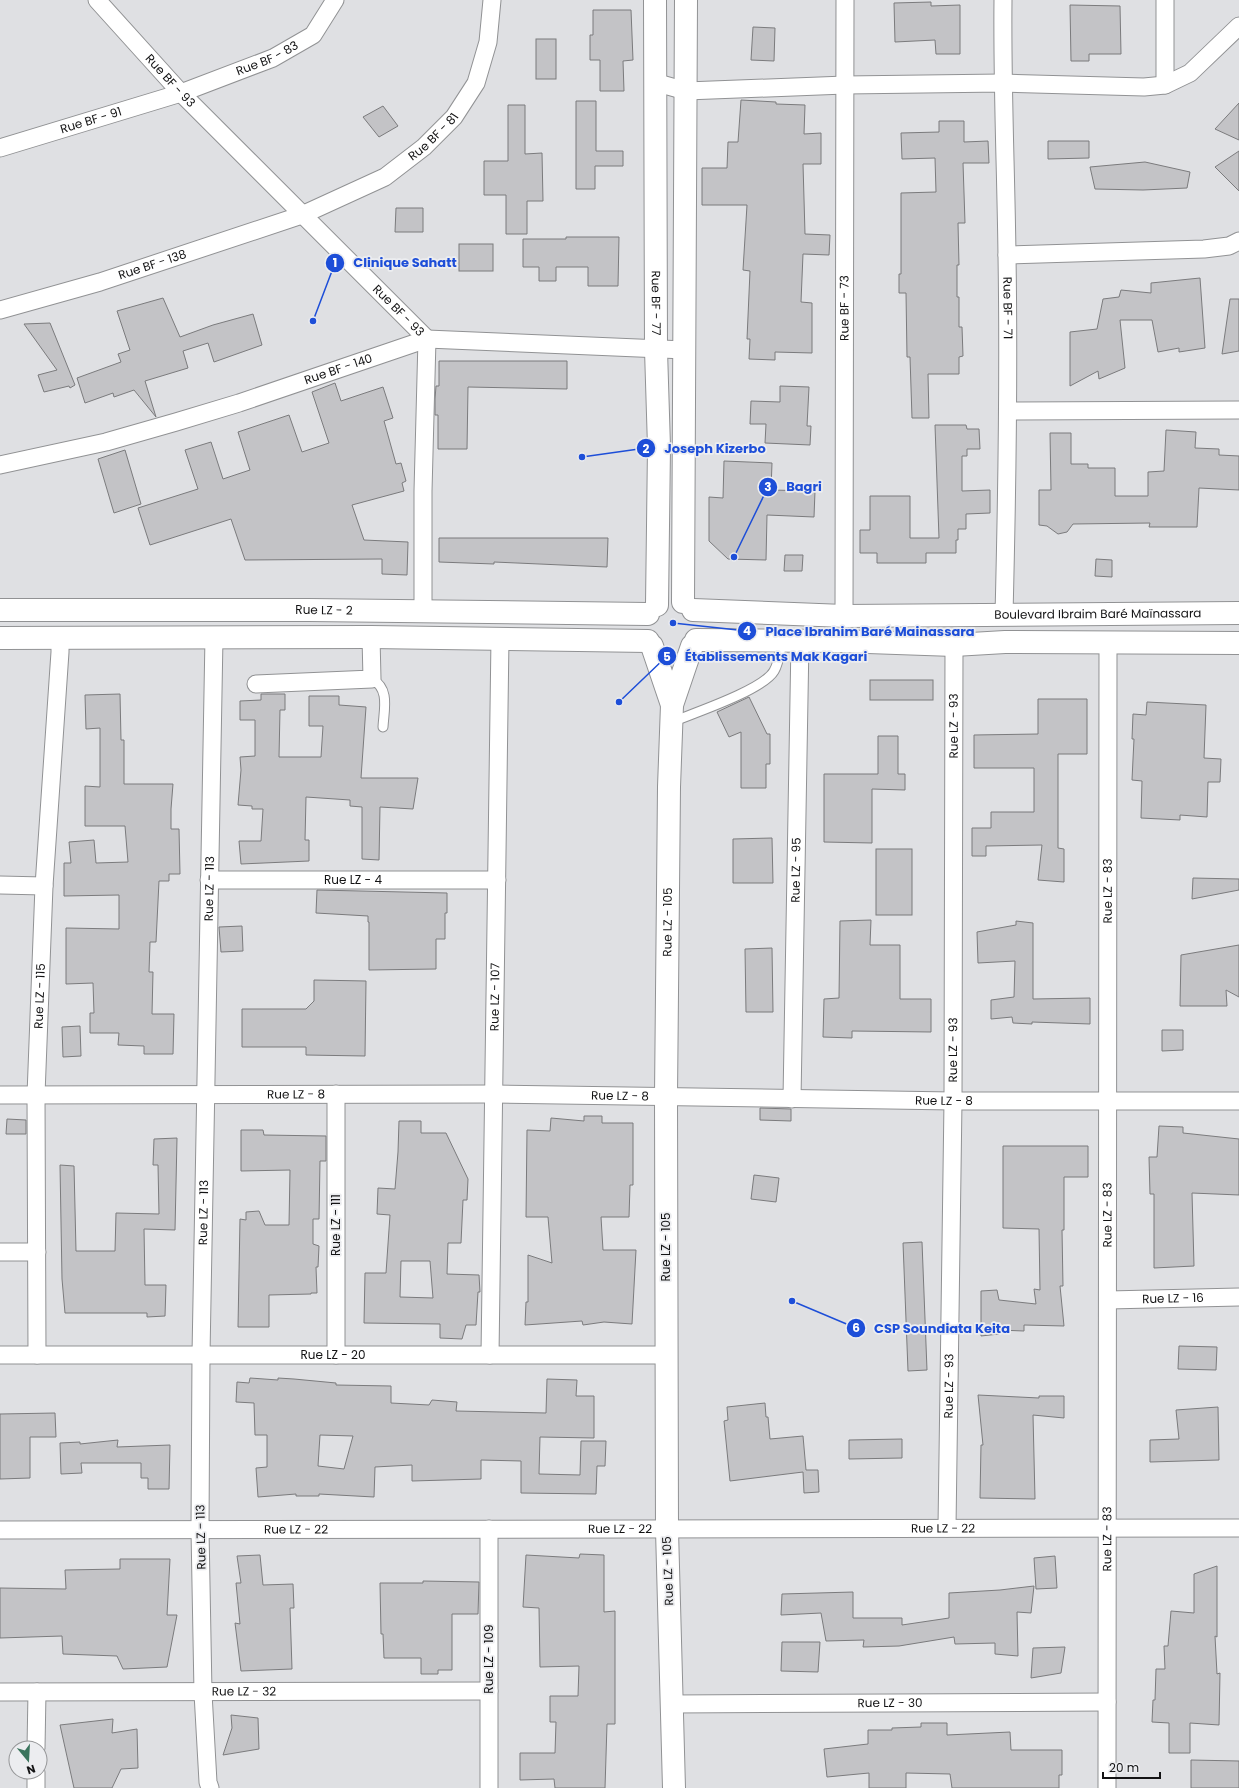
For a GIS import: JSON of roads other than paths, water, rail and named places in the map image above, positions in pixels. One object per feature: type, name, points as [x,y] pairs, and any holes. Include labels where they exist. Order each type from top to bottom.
[{"type":"main road","name":"Rue BF - 77","points":[[652,610],[659,447],[656,350],[654,0]]},
{"type":"main road","points":[[0,638],[500,638],[650,643],[664,653],[670,654],[678,654],[694,643],[699,633],[699,624],[688,606],[685,350],[686,0]]},
{"type":"main road","points":[[650,643],[644,627],[652,610],[669,600],[688,606]]},
{"type":"main road","name":"Boulevard Ibraim Baré Maïnassara","points":[[688,606],[844,616],[1239,613]]},
{"type":"main road","name":"Rue LZ - 2","points":[[0,610],[423,612],[652,610]]},
{"type":"main road","points":[[694,643],[792,641],[954,645],[1005,642],[1239,643]]},
{"type":"main road","name":"Rue LZ - 105","points":[[650,643],[671,714]]},
{"type":"main road","name":"Rue LZ - 105","points":[[674,1788],[667,1530],[666,1355],[666,1096],[671,714],[694,643]]},
{"type":"street","name":"Rue BF - 93","points":[[97,0],[181,93],[427,339],[423,491],[423,612]]},
{"type":"street","name":"Rue BF - 83","points":[[181,93],[273,58],[313,35],[336,0]]},
{"type":"street","name":"Rue BF - 81","points":[[302,215],[385,177],[424,147],[454,117],[476,83],[488,42],[492,0]]},
{"type":"street","name":"Rue BF - 73","points":[[844,616],[845,0]]},
{"type":"street","name":"Rue BF - 71","points":[[1003,0],[1002,84],[1007,255],[1008,411],[1004,615]]},
{"type":"street","points":[[1165,0],[1165,85]]},
{"type":"street","points":[[654,82],[686,91],[845,85],[1002,84],[1144,87],[1165,85],[1190,73],[1239,26]]},
{"type":"street","name":"Rue BF - 91","points":[[0,148],[181,93]]},
{"type":"street","name":"Rue BF - 138","points":[[0,310],[100,282],[302,215]]},
{"type":"street","points":[[1007,255],[1204,249],[1229,246],[1239,241]]},
{"type":"street","name":"Rue BF - 140","points":[[0,465],[106,442],[176,422],[239,403],[427,339],[656,350],[685,350]]},
{"type":"street","points":[[1008,411],[1239,410]]},
{"type":"street","name":"Rue LZ - 113","points":[[210,1788],[208,1782],[203,1693],[200,1530],[205,1095],[214,637]]},
{"type":"street","points":[[256,684],[372,679],[371,637]]},
{"type":"street","name":"Rue LZ - 115","points":[[37,1355],[36,1095],[44,886],[60,638]]},
{"type":"street","name":"Rue LZ - 107","points":[[490,1355],[500,638]]},
{"type":"street","name":"Rue LZ - 95","points":[[792,641],[792,1099]]},
{"type":"street","name":"Rue LZ - 83","points":[[1107,1788],[1109,1100],[1108,642]]},
{"type":"street","name":"Rue LZ - 93","points":[[947,1528],[953,1101],[954,645]]},
{"type":"street","name":"Rue LZ - 4","points":[[209,880],[497,880]]},
{"type":"street","points":[[0,886],[44,886]]},
{"type":"street","name":"Rue LZ - 111","points":[[336,1094],[336,1355]]},
{"type":"street","name":"Rue LZ - 8","points":[[0,1095],[494,1094],[953,1101],[1239,1101]]},
{"type":"street","points":[[0,1252],[36,1252]]},
{"type":"street","name":"Rue LZ - 16","points":[[1108,1300],[1239,1297]]},
{"type":"street","name":"Rue LZ - 20","points":[[0,1355],[666,1355]]},
{"type":"street","name":"Rue LZ - 22","points":[[0,1530],[1239,1528]]},
{"type":"street","name":"Rue LZ - 109","points":[[489,1529],[489,1788]]},
{"type":"street","name":"Rue LZ - 32","points":[[0,1692],[203,1693],[489,1691]]},
{"type":"street","points":[[36,1740],[37,1692]]},
{"type":"street","name":"Rue LZ - 30","points":[[672,1704],[1107,1702]]},
{"type":"lane","points":[[671,714],[748,691],[763,683],[774,672],[792,641]]},
{"type":"lane","points":[[372,679],[380,683],[384,691],[383,727]]},
{"type":"place","name":"Clinique Sahatt","points":[[313,321]]},
{"type":"place","name":"Joseph Kizerbo","points":[[582,457]]},
{"type":"place","name":"Bagri","points":[[734,557]]},
{"type":"place","name":"Place Ibrahim Baré Mainassara","points":[[673,623]]},
{"type":"place","name":"Établissements Mak Kagari","points":[[619,702]]},
{"type":"place","name":"CSP Soundiata Keita","points":[[792,1301]]}]
